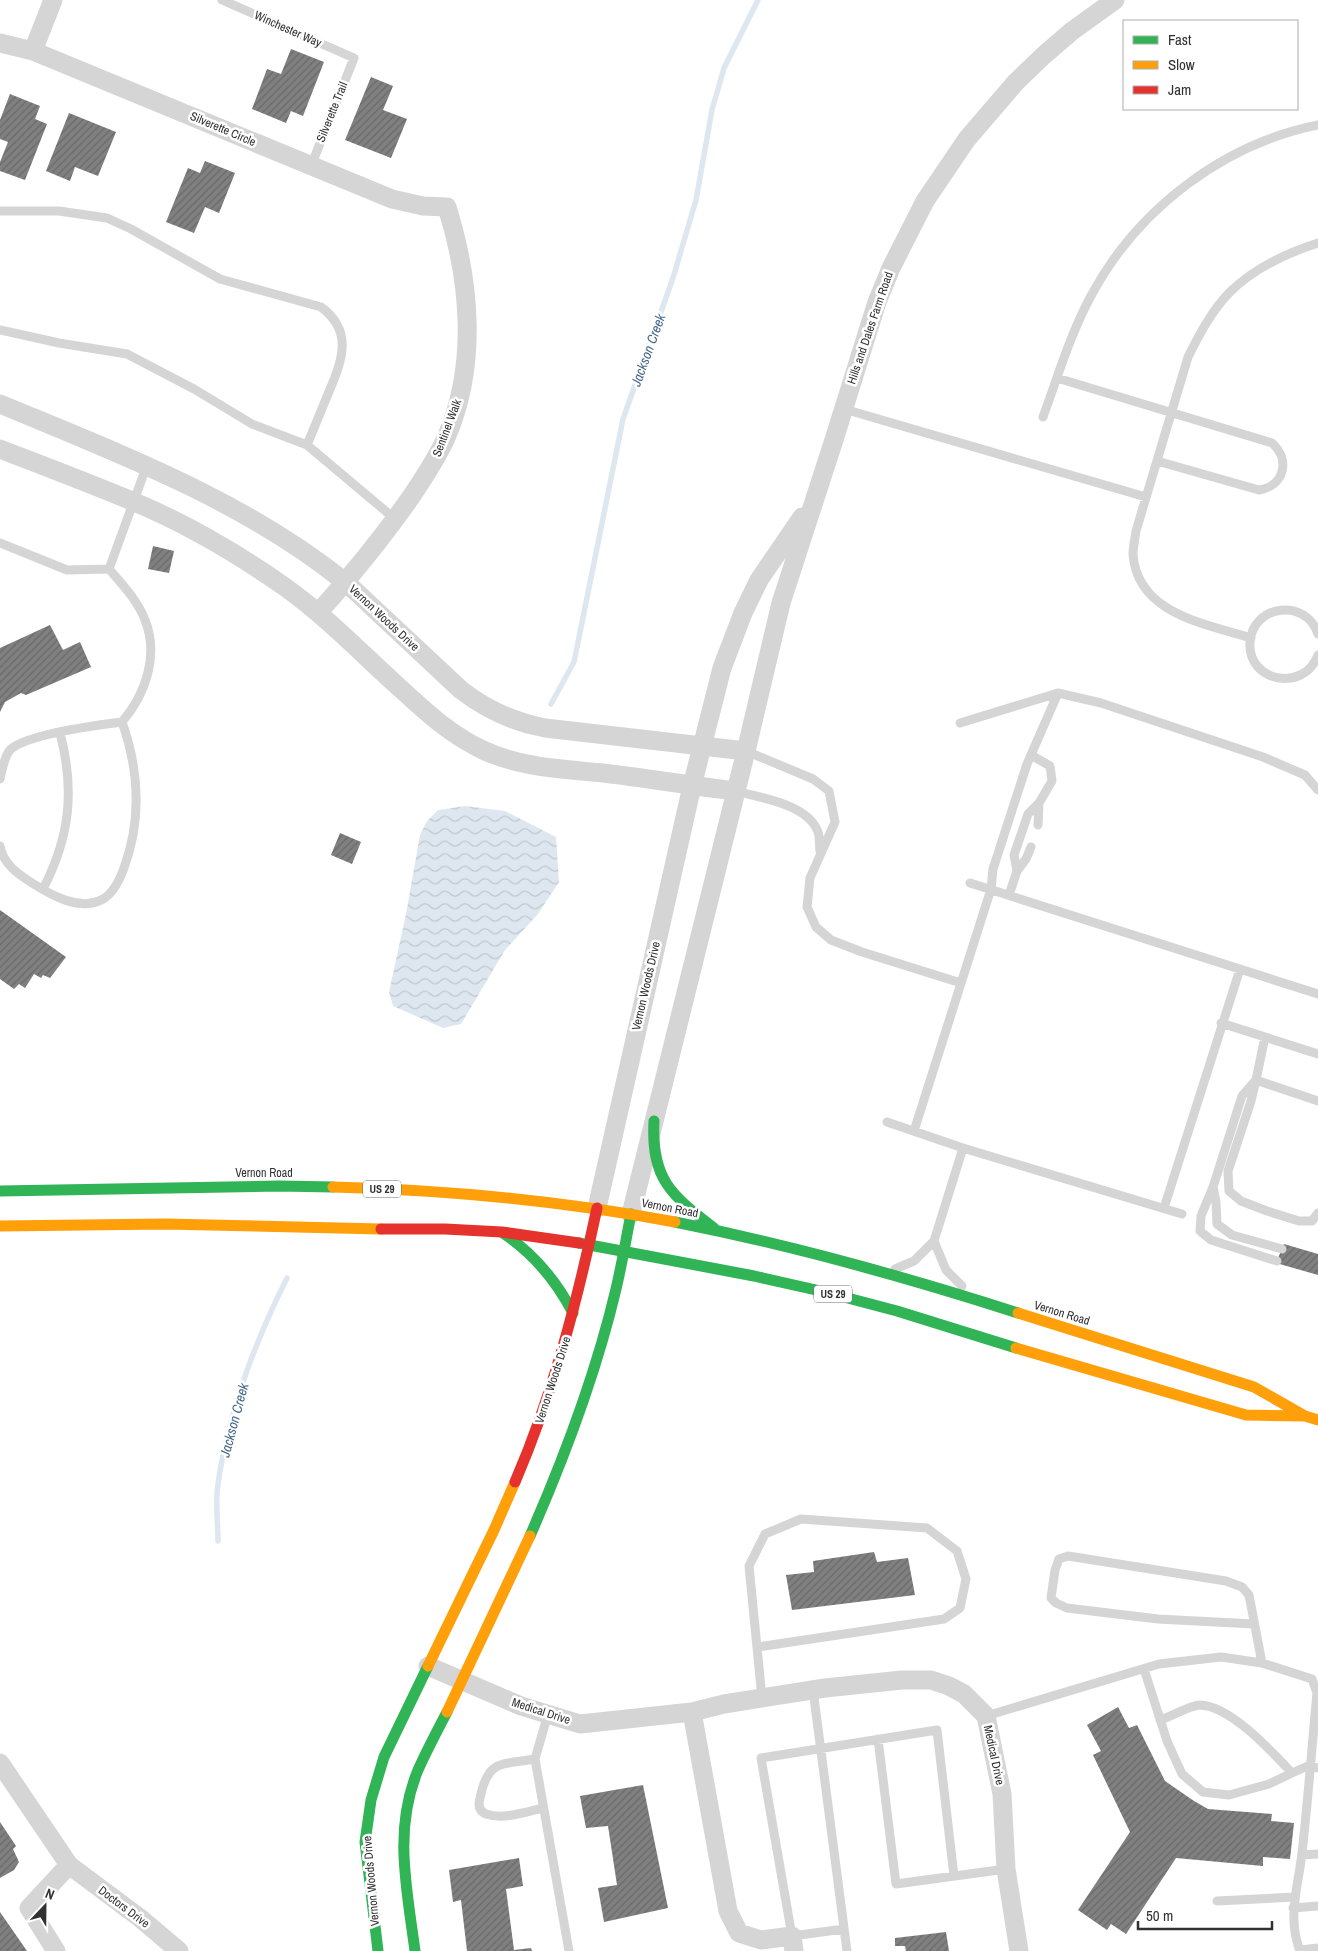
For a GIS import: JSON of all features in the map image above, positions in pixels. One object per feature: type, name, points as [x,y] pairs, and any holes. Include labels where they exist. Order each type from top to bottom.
[{"type":"main road","points":[[654,1121],[654,1150],[662,1178],[684,1206],[719,1232]]},
{"type":"main road","name":"Vernon Road","points":[[0,1191],[279,1186],[354,1188],[511,1198],[597,1208],[719,1232],[887,1273],[1254,1387],[1305,1416],[1318,1420]]},
{"type":"main road","name":"Vernon Woods Drive","points":[[378,1951],[365,1842],[367,1821],[377,1778],[384,1757],[494,1530],[528,1454],[547,1402],[573,1313],[597,1208]]},
{"type":"main road","points":[[415,1951],[403,1850],[406,1814],[418,1771],[527,1546],[558,1474],[585,1402],[610,1319],[625,1252],[631,1214]]},
{"type":"main road","name":"Vernon Road","points":[[0,1226],[165,1224],[445,1229],[502,1232],[588,1244],[754,1276],[897,1311],[1246,1415],[1305,1416]]},
{"type":"main road","points":[[502,1232],[520,1244],[548,1270],[573,1313]]},
{"type":"street","points":[[33,51],[53,0]]},
{"type":"street","name":"Hills and Dales Farm Road","points":[[746,751],[780,603],[816,498],[877,302],[891,268],[916,218],[945,170],[990,110],[1016,82],[1072,31],[1115,0]]},
{"type":"street","name":"Silverette Circle","points":[[0,43],[33,51],[392,199],[423,206],[447,207]]},
{"type":"street","name":"Sentinel Walk","points":[[318,613],[345,583],[395,519],[436,460],[462,390],[467,338],[465,285],[455,232],[447,207]]},
{"type":"street","name":"Vernon Woods Drive","points":[[0,404],[147,465],[244,515],[313,559],[345,583],[461,690],[478,703],[496,713],[515,721],[545,728],[746,751]]},
{"type":"street","points":[[0,449],[134,502],[173,521],[251,565],[286,588],[318,613],[435,720],[467,742],[485,751],[522,764],[542,768],[604,773],[736,791]]},
{"type":"street","name":"Hills and Dales Farm Road","points":[[703,746],[722,668],[742,613],[759,580],[816,498]]},
{"type":"street","name":"Vernon Woods Drive","points":[[597,1208],[692,786],[703,746]]},
{"type":"street","points":[[631,1214],[746,751]]},
{"type":"street","name":"Medical Drive","points":[[428,1666],[461,1682],[521,1706],[580,1724],[692,1712],[724,1704],[813,1690],[902,1680],[931,1680],[949,1686],[964,1694],[986,1716],[1002,1794],[1006,1868],[1019,1951]]},
{"type":"street","points":[[692,1712],[728,1911],[739,1933],[762,1940],[793,1943]]},
{"type":"street","name":"Doctors Drive","points":[[0,1763],[69,1865],[140,1918],[179,1951]]},
{"type":"street","points":[[56,1951],[29,1908],[69,1865]]},
{"type":"lane","name":"Winchester Way","points":[[222,0],[354,58]]},
{"type":"lane","name":"Silverette Trail","points":[[311,166],[354,58]]},
{"type":"lane","points":[[1043,417],[1091,294],[1108,266],[1129,239],[1170,197],[1194,178],[1223,160],[1279,136],[1318,125]]},
{"type":"lane","points":[[0,211],[59,211],[107,218],[131,229],[220,279],[284,295],[321,307],[328,312],[341,332],[343,351],[336,375],[307,445]]},
{"type":"lane","points":[[1251,638],[1185,617],[1167,609],[1152,598],[1138,577],[1133,554],[1136,531],[1188,358],[1213,313],[1230,292],[1270,264],[1294,250],[1318,243]]},
{"type":"lane","points":[[0,330],[59,343],[127,354],[194,388],[252,424],[307,445],[395,519]]},
{"type":"lane","points":[[1057,378],[1272,443],[1280,450],[1284,460],[1277,482],[1269,488],[1259,490],[1157,461]]},
{"type":"lane","points":[[844,409],[1146,498]]},
{"type":"lane","points":[[109,568],[147,465]]},
{"type":"lane","points":[[0,543],[67,570],[109,568]]},
{"type":"lane","points":[[0,779],[9,752],[17,745],[33,738],[122,722],[134,707],[143,691],[147,679],[150,649],[145,619],[130,594],[109,568]]},
{"type":"lane","points":[[1318,634],[1309,619],[1300,612],[1289,609],[1277,610],[1267,614],[1258,622],[1251,638],[1252,654],[1257,665],[1265,673],[1276,678],[1287,679],[1308,671],[1318,655]]},
{"type":"lane","points":[[914,1131],[991,889],[993,869],[1031,755],[1058,693]]},
{"type":"lane","points":[[960,723],[1058,693],[1101,703],[1263,758],[1305,775],[1318,790]]},
{"type":"lane","points":[[0,846],[9,865],[19,874],[42,889],[68,901],[87,903],[104,899],[113,890],[121,877],[132,839],[137,799],[133,760],[122,722]]},
{"type":"lane","points":[[42,889],[59,852],[68,812],[68,772],[60,733]]},
{"type":"lane","points":[[746,751],[813,779],[829,791],[834,822],[810,878],[807,907],[816,927],[831,940],[862,952],[961,983]]},
{"type":"lane","points":[[1017,871],[1014,855],[1028,814],[1039,803],[1052,781],[1050,766],[1031,755]]},
{"type":"lane","points":[[736,791],[784,804],[807,816],[818,832],[820,852]]},
{"type":"lane","points":[[1038,825],[1039,803]]},
{"type":"lane","points":[[1009,895],[1017,871],[1026,859],[1031,847]]},
{"type":"lane","points":[[970,883],[1318,994]]},
{"type":"lane","points":[[1164,1208],[1221,1023],[1240,969]]},
{"type":"lane","points":[[1221,1023],[1318,1054]]},
{"type":"lane","points":[[1265,1038],[1252,1101],[1228,1171],[1229,1190],[1241,1201],[1299,1222],[1312,1221],[1318,1213]]},
{"type":"lane","points":[[1256,1080],[1318,1100]]},
{"type":"lane","points":[[1256,1080],[1242,1096],[1213,1187],[1201,1216],[1200,1231],[1211,1240],[1277,1260]]},
{"type":"lane","points":[[887,1122],[963,1148],[1182,1214]]},
{"type":"lane","points":[[887,1273],[914,1261],[934,1241],[963,1148]]},
{"type":"lane","points":[[1213,1187],[1217,1224],[1232,1235],[1282,1249]]},
{"type":"lane","points":[[934,1241],[946,1270],[976,1300]]},
{"type":"lane","points":[[758,1646],[944,1619],[960,1608],[966,1579],[957,1551],[927,1528],[801,1519],[765,1534],[750,1566],[762,1699]]},
{"type":"lane","points":[[1254,1624],[1158,1620],[1067,1608],[1056,1603],[1052,1598],[1055,1570],[1059,1559],[1068,1556],[1226,1581],[1242,1588],[1249,1595],[1262,1663]]},
{"type":"lane","points":[[986,1716],[1159,1664],[1221,1656],[1262,1663],[1315,1676],[1317,1693],[1314,1766],[1293,1908],[1294,1936],[1300,1951],[1318,1948]]},
{"type":"lane","points":[[1144,1669],[1167,1741],[1182,1774],[1203,1792],[1229,1795],[1269,1784],[1292,1773],[1314,1766]]},
{"type":"lane","points":[[813,1690],[847,1951]]},
{"type":"lane","points":[[1160,1720],[1199,1705],[1218,1709],[1260,1739],[1292,1773]]},
{"type":"lane","points":[[548,1714],[535,1759],[569,1951]]},
{"type":"lane","points":[[844,1929],[793,1943],[761,1758],[937,1730],[954,1876]]},
{"type":"lane","points":[[878,1739],[896,1884],[1006,1868]]},
{"type":"lane","points":[[535,1759],[496,1766],[489,1771],[483,1784],[478,1805],[481,1811],[486,1814],[499,1816],[543,1808]]},
{"type":"lane","points":[[1302,1855],[1318,1854]]},
{"type":"lane","points":[[1218,1902],[1295,1897]]},
{"type":"lane","points":[[1293,1908],[1318,1906]]},
{"type":"water","points":[[465,806],[505,811],[556,837],[559,882],[538,914],[505,950],[461,1024],[443,1028],[393,1006],[389,992],[406,914],[420,835],[427,821],[438,810]]},
{"type":"building","points":[[291,49],[324,62],[303,116],[291,111],[286,123],[252,109],[267,69],[281,74]]},
{"type":"building","points":[[371,77],[393,86],[383,110],[407,119],[391,158],[345,140]]},
{"type":"building","points":[[10,94],[40,106],[35,119],[47,124],[25,180],[0,171],[0,162],[8,142],[0,139],[0,120]]},
{"type":"building","points":[[69,113],[116,132],[98,176],[75,167],[70,181],[46,171]]},
{"type":"building","points":[[205,161],[235,173],[219,213],[205,207],[194,233],[166,222],[188,168],[200,173]]},
{"type":"building","points":[[153,546],[174,551],[169,573],[148,569]]},
{"type":"building","points":[[50,625],[63,650],[80,642],[91,667],[26,695],[21,693],[5,702],[0,712],[0,648]]},
{"type":"building","points":[[340,833],[361,842],[352,864],[331,855]]},
{"type":"building","points":[[0,910],[66,957],[50,978],[43,975],[41,978],[34,974],[25,988],[19,984],[14,989],[0,979]]},
{"type":"building","points":[[1284,1244],[1318,1254],[1318,1275],[1276,1263]]},
{"type":"building","points":[[874,1552],[877,1562],[908,1558],[915,1595],[792,1610],[786,1575],[814,1572],[813,1561]]},
{"type":"building","points":[[1118,1707],[1129,1728],[1137,1725],[1165,1781],[1194,1801],[1208,1809],[1272,1814],[1271,1821],[1294,1823],[1290,1859],[1263,1857],[1263,1866],[1176,1858],[1126,1934],[1111,1924],[1107,1930],[1078,1910],[1130,1832],[1093,1755],[1101,1751],[1087,1725]]},
{"type":"building","points":[[643,1785],[668,1908],[604,1922],[598,1888],[617,1885],[608,1826],[586,1828],[580,1796]]},
{"type":"building","points":[[0,1822],[16,1846],[13,1849],[19,1862],[14,1870],[0,1878]]},
{"type":"building","points":[[519,1858],[523,1886],[506,1889],[514,1950],[531,1948],[532,1951],[467,1951],[461,1900],[453,1902],[449,1870]]},
{"type":"building","points":[[0,1912],[27,1951],[0,1951]]},
{"type":"building","points":[[946,1932],[949,1951],[906,1951],[905,1946],[895,1946],[895,1938]]},
{"type":"waterway","name":"Jackson Creek","points":[[551,704],[574,662],[623,419],[673,278],[696,200],[712,110],[724,68],[758,0]]},
{"type":"waterway","name":"Jackson Creek","points":[[218,1541],[217,1491],[228,1431],[244,1378],[264,1327],[287,1278]]},
{"type":"traffic: fast","points":[[654,1121],[654,1141],[660,1172],[675,1195],[714,1228]]},
{"type":"traffic: fast","points":[[0,1191],[279,1186],[333,1187]]},
{"type":"traffic: fast","points":[[530,1536],[567,1445],[599,1352],[616,1289],[631,1214]]},
{"type":"traffic: fast","points":[[675,1222],[762,1241],[848,1263],[1018,1313]]},
{"type":"traffic: fast","points":[[503,1233],[525,1250],[543,1268],[573,1313]]},
{"type":"traffic: fast","points":[[579,1243],[754,1276],[825,1292],[897,1311],[1016,1348]]},
{"type":"traffic: fast","points":[[378,1951],[365,1842],[371,1800],[384,1757],[428,1666]]},
{"type":"traffic: fast","points":[[415,1951],[404,1860],[406,1815],[410,1792],[418,1770],[447,1712]]},
{"type":"traffic: slow","points":[[333,1187],[419,1191],[548,1202],[675,1222]]},
{"type":"traffic: slow","points":[[0,1226],[165,1224],[381,1229]]},
{"type":"traffic: slow","points":[[1018,1313],[1254,1387],[1305,1416],[1318,1420]]},
{"type":"traffic: slow","points":[[1016,1348],[1246,1415],[1303,1416]]},
{"type":"traffic: slow","points":[[428,1666],[494,1530],[515,1482]]},
{"type":"traffic: slow","points":[[447,1712],[530,1536]]},
{"type":"traffic: jam","points":[[515,1482],[529,1449],[563,1347],[597,1208]]},
{"type":"traffic: jam","points":[[381,1229],[445,1229],[502,1232],[579,1243]]}]
